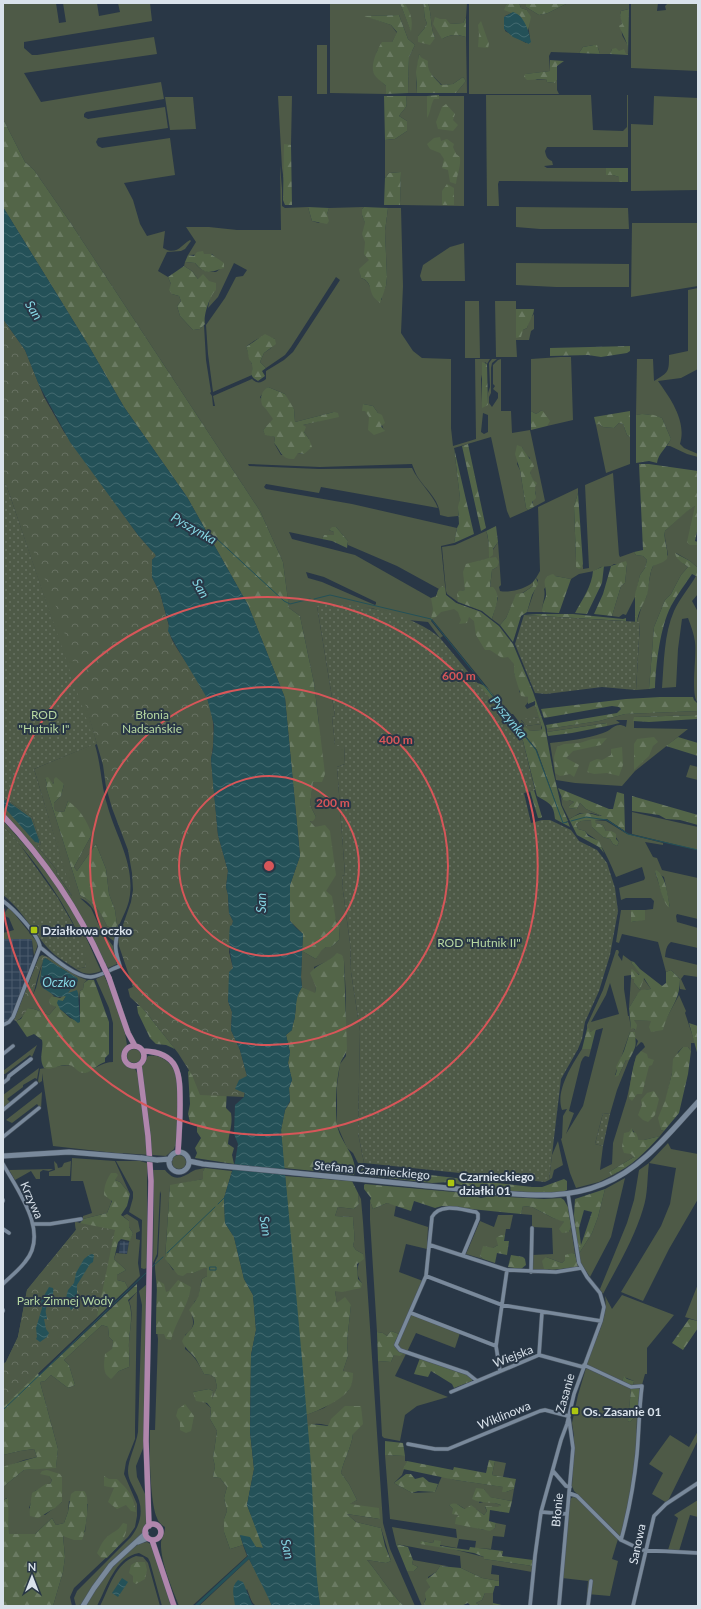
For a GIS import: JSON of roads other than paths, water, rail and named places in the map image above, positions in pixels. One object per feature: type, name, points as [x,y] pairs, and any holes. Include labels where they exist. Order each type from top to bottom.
[{"type":"main road","points":[[3,816],[34,852],[61,888],[82,924],[109,978],[132,1046]]},
{"type":"main road","points":[[132,1046],[140,1048],[144,1054],[142,1062],[137,1065],[128,1063],[125,1058],[125,1052],[132,1046]]},
{"type":"main road","points":[[144,1054],[159,1054],[173,1063],[179,1075],[180,1152]]},
{"type":"main road","points":[[137,1065],[146,1120],[150,1163],[150,1278],[146,1455],[152,1525]]},
{"type":"main road","points":[[151,1537],[160,1535],[161,1531],[159,1527],[152,1525],[146,1529],[158,1554],[174,1606]]},
{"type":"street","points":[[3,901],[15,910],[38,940],[40,947],[13,1017],[9,1022],[3,1025]]},
{"type":"street","points":[[40,947],[73,971],[82,976],[90,977],[120,966],[115,947],[116,938],[119,931]]},
{"type":"street","points":[[3,1054],[13,1046]]},
{"type":"street","points":[[3,1083],[9,1076],[31,1059]]},
{"type":"street","points":[[3,1110],[36,1083]]},
{"type":"street","name":"Stefana Czarnieckiego","points":[[189,1163],[529,1195],[548,1196],[568,1194],[591,1189],[604,1184],[633,1168],[653,1151],[698,1102]]},
{"type":"street","points":[[3,1137],[39,1108]]},
{"type":"street","points":[[3,1152],[48,1153]]},
{"type":"street","points":[[3,1156],[81,1152],[170,1161]]},
{"type":"street","points":[[180,1152],[187,1155],[189,1163],[185,1170],[178,1172],[172,1169],[170,1161],[173,1154],[180,1152]]},
{"type":"street","name":"Krzywa","points":[[3,1164],[27,1208],[33,1224],[33,1245],[30,1254],[26,1262],[3,1284]]},
{"type":"street","name":"Zasanie","points":[[530,1606],[535,1556],[542,1512],[552,1471],[574,1394],[601,1321],[604,1307],[602,1296],[581,1268],[576,1251],[568,1194]]},
{"type":"street","points":[[463,1255],[478,1219],[478,1214],[476,1212],[442,1208],[432,1217],[426,1276],[411,1312],[396,1342],[397,1348],[418,1357],[463,1372],[474,1377],[477,1381]]},
{"type":"street","points":[[33,1224],[50,1224],[81,1219]]},
{"type":"street","points":[[531,1272],[532,1228]]},
{"type":"street","points":[[3,1230],[9,1233]]},
{"type":"street","points":[[430,1245],[507,1270],[563,1272],[581,1268]]},
{"type":"street","points":[[500,1371],[496,1346],[507,1270]]},
{"type":"street","points":[[426,1276],[502,1305],[601,1321]]},
{"type":"street","points":[[411,1312],[496,1346]]},
{"type":"street","points":[[539,1355],[542,1312]]},
{"type":"street","name":"Wiejska","points":[[452,1392],[539,1355],[584,1366],[631,1387],[642,1386],[632,1499],[621,1540]]},
{"type":"street","name":"Wiklinowa","points":[[408,1444],[435,1449],[448,1449],[540,1411],[545,1410],[568,1416]]},
{"type":"street","name":"Błonie","points":[[559,1606],[573,1440],[568,1416]]},
{"type":"street","points":[[552,1471],[566,1486],[570,1487]]},
{"type":"street","name":"Sanowa","points":[[633,1606],[653,1520],[657,1512],[666,1504],[698,1484]]},
{"type":"street","points":[[569,1493],[577,1496],[621,1540],[646,1551],[698,1553]]},
{"type":"street","points":[[542,1512],[567,1514]]},
{"type":"street","points":[[83,1606],[111,1565],[137,1543],[151,1537]]},
{"type":"street","points":[[588,1606],[591,1581]]},
{"type":"water","points":[[513,12],[520,16],[525,24],[531,42],[529,44],[513,37],[504,29],[504,17]]},
{"type":"water","name":"San","points":[[3,207],[87,343],[124,407],[187,497],[248,605],[285,698],[300,856],[290,885],[290,921],[303,934],[302,987],[297,998],[292,1030],[286,1035],[290,1052],[288,1063],[292,1080],[289,1088],[290,1101],[285,1110],[281,1130],[310,1452],[316,1568],[320,1606],[272,1606],[240,1535],[250,1537],[256,1547],[263,1548],[247,1505],[254,1469],[250,1432],[251,1355],[256,1330],[253,1295],[244,1279],[234,1237],[225,1223],[224,1198],[235,1162],[238,1144],[234,1134],[235,1105],[244,1097],[245,1093],[235,1089],[239,1080],[247,1076],[240,1050],[231,1030],[232,1012],[228,1001],[229,972],[233,968],[229,937],[230,926],[232,925],[233,921],[229,913],[226,887],[228,871],[218,835],[211,759],[213,750],[214,725],[207,698],[168,631],[169,625],[160,593],[152,577],[152,560],[156,556],[155,554],[138,535],[70,442],[39,385],[25,350],[3,319]]},
{"type":"water","points":[[6,800],[31,818],[39,843],[35,842],[3,806],[3,801]]},
{"type":"water","name":"Oczko","points":[[45,958],[77,978],[78,981],[68,993],[77,990],[80,1022],[78,1023],[60,1009],[57,1003],[58,1000],[63,1001],[66,996],[57,997],[43,988],[40,982],[43,960]]},
{"type":"water","points":[[92,1254],[94,1255],[93,1262],[90,1264],[77,1285],[77,1304],[71,1310],[66,1298],[68,1290],[74,1283],[76,1273],[84,1259]]},
{"type":"water","points":[[49,1287],[53,1288],[53,1294],[46,1309],[47,1319],[44,1319],[46,1329],[49,1333],[47,1337],[40,1342],[36,1339],[36,1328],[42,1308],[41,1301]]},
{"type":"water","points":[[122,1578],[128,1582],[118,1597],[112,1593]]},
{"type":"water","points":[[238,1580],[243,1582],[252,1604],[255,1606],[235,1606],[233,1589]]},
{"type":"waterway","name":"Pyszynka","points":[[208,534],[216,538],[284,601],[290,604],[310,599]]},
{"type":"waterway","name":"Pyszynka","points":[[314,599],[330,595],[431,619],[536,750],[563,823],[567,822]]},
{"type":"waterway","name":"Pyszynka","points":[[571,821],[586,817],[607,820],[628,834],[698,850]]},
{"type":"waterway","points":[[218,1204],[224,1198]]},
{"type":"waterway","points":[[167,1253],[215,1207]]},
{"type":"waterway","points":[[152,1267],[163,1257]]},
{"type":"waterway","points":[[210,1267],[216,1267],[216,1270],[210,1270],[210,1267]]},
{"type":"waterway","points":[[3,1410],[147,1272]]},
{"type":"waterway","points":[[196,1606],[250,1556]]},
{"type":"place","name":"Działkowa oczko","points":[[34,930]]},
{"type":"place","name":"Czarnieckiego działki 01","points":[[451,1183]]},
{"type":"place","name":"Os. Zasanie 01","points":[[575,1411]]},
{"type":"park label","name":"ROD \"Hutnik I\"","points":[[44,721]]},
{"type":"park label","name":"Błonia Nadsańskie","points":[[152,721]]},
{"type":"park label","name":"ROD \"Hutnik II\"","points":[[479,942]]},
{"type":"park label","name":"Park Zimnej Wody","points":[[65,1300]]}]
